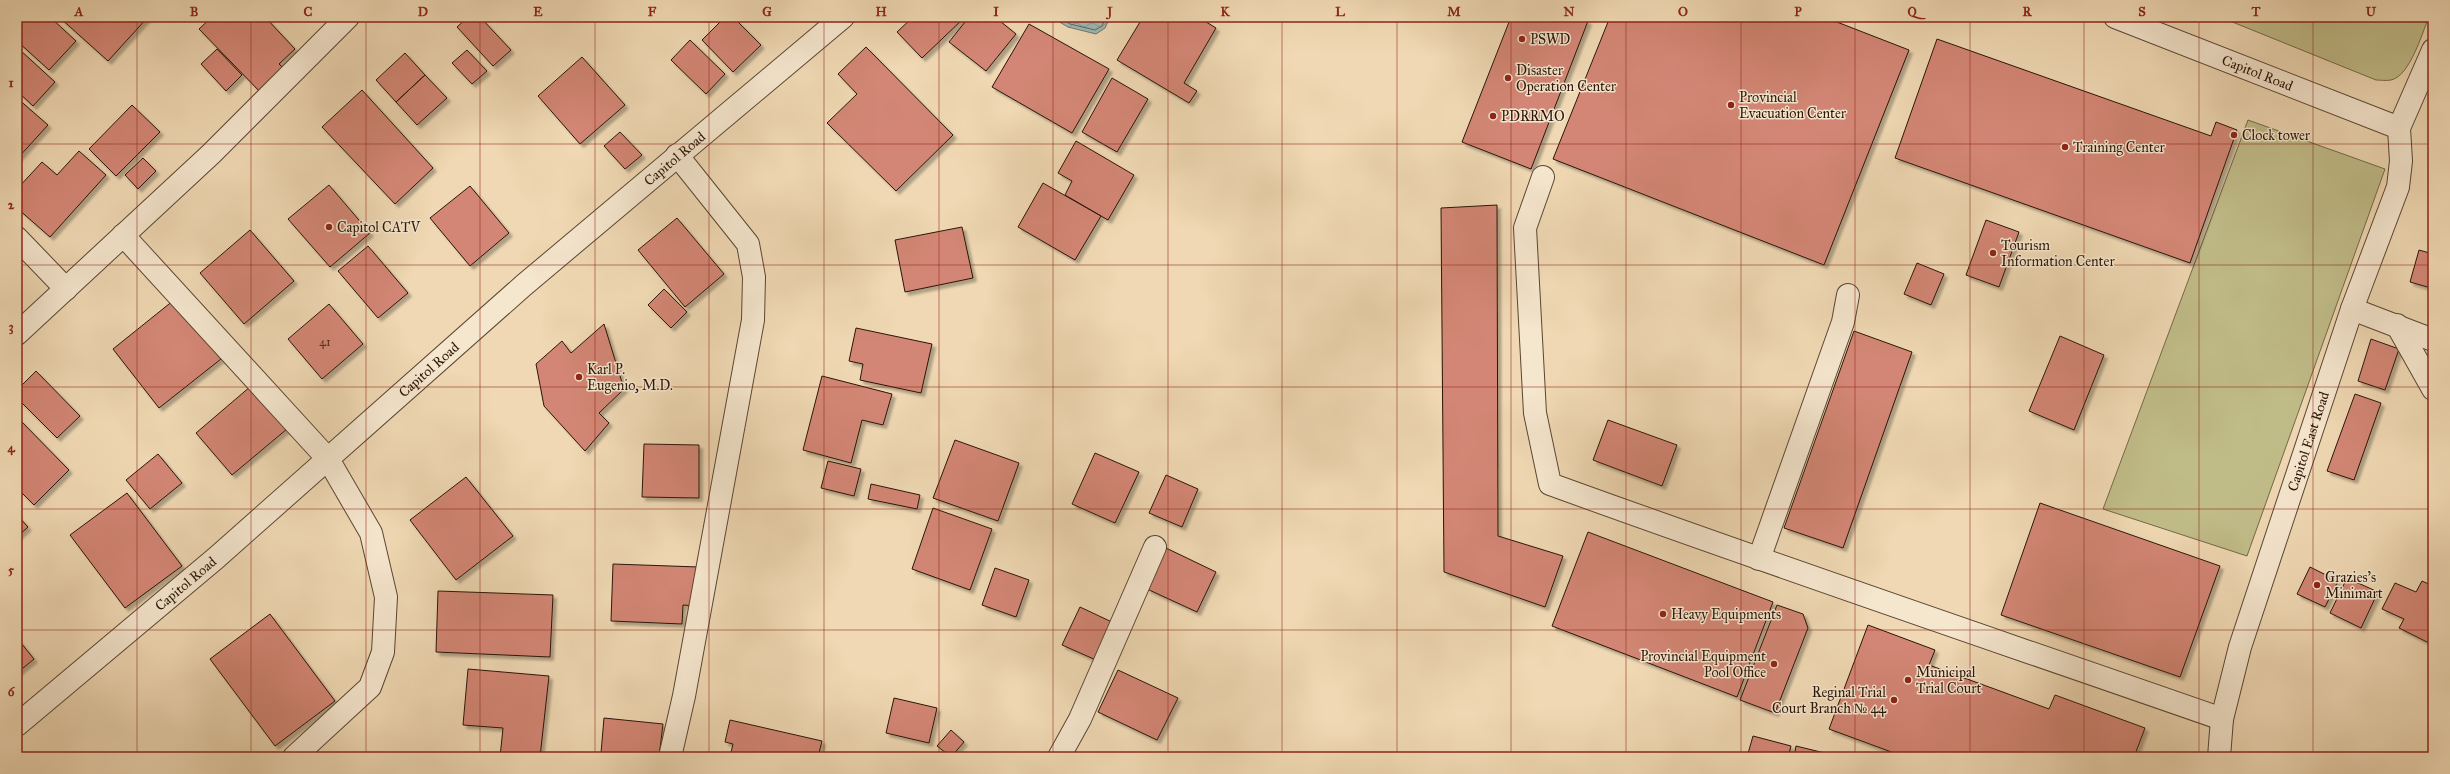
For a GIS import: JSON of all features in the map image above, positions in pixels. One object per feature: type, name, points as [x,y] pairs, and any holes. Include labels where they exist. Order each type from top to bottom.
[{"type":"street","points":[[17,334],[211,154],[348,17]]},
{"type":"street","name":"Capitol Road","points":[[17,725],[216,558],[524,285],[676,155],[843,17]]},
{"type":"street","name":"Capitol Road","points":[[2115,17],[2399,128]]},
{"type":"street","points":[[2399,128],[2433,50]]},
{"type":"street","name":"Capitol East Road","points":[[2219,757],[2222,719],[2240,647],[2352,309],[2398,187],[2401,161],[2399,128]]},
{"type":"street","points":[[670,757],[684,696],[753,320],[754,277],[748,244],[676,155]]},
{"type":"street","points":[[1543,177],[1525,228],[1535,413],[1550,484],[1759,559],[1838,584],[2222,719]]},
{"type":"street","points":[[123,235],[328,460],[371,533],[386,597],[383,652],[370,688],[294,757]]},
{"type":"street","points":[[17,238],[66,289]]},
{"type":"street","points":[[1759,559],[1843,322],[1848,295]]},
{"type":"street","points":[[2352,309],[2433,340]]},
{"type":"street","points":[[2397,325],[2433,389]]},
{"type":"street","points":[[1059,757],[1080,718],[1155,547]]},
{"type":"shaded area","points":[[2220,17],[2429,17],[2410,63],[2404,71],[2398,77],[2391,80],[2376,80]]},
{"type":"shaded area","points":[[2248,120],[2385,169],[2247,556],[2103,509]]},
{"type":"water","points":[[1051,17],[1110,17],[1105,28],[1096,34],[1068,27]]},
{"type":"building","points":[[17,17],[50,17],[76,41],[49,70],[17,41]]},
{"type":"building","points":[[59,17],[148,17],[108,61]]},
{"type":"building","points":[[212,17],[265,17],[295,49],[279,64],[288,72],[264,96],[199,29]]},
{"type":"building","points":[[468,17],[480,17],[511,50],[493,66],[457,27]]},
{"type":"building","points":[[725,17],[733,17],[761,45],[733,72],[702,40]]},
{"type":"building","points":[[913,17],[965,17],[922,58],[897,32]]},
{"type":"building","points":[[969,17],[995,17],[1016,34],[986,71],[949,42]]},
{"type":"building","points":[[1143,17],[1198,17],[1216,28],[1184,83],[1197,91],[1189,103],[1117,60]]},
{"type":"building","points":[[1511,17],[1577,17],[1588,21],[1531,169],[1462,142]]},
{"type":"building","name":"Provincial Evacuation Center","points":[[1610,17],[1824,17],[1909,50],[1824,265],[1553,159]]},
{"type":"building","points":[[1029,24],[1109,69],[1072,133],[992,87]]},
{"type":"building","name":"Training Center","points":[[1937,39],[2211,136],[2216,122],[2237,130],[2190,263],[1895,158]]},
{"type":"building","points":[[690,40],[725,74],[706,94],[671,60]]},
{"type":"building","points":[[866,47],[953,135],[896,191],[827,123],[857,94],[838,74]]},
{"type":"building","points":[[217,49],[242,75],[226,91],[201,64]]},
{"type":"building","points":[[20,50],[55,82],[33,106],[17,91],[17,53]]},
{"type":"building","points":[[467,50],[487,71],[472,84],[452,63]]},
{"type":"building","points":[[405,53],[425,75],[396,102],[376,80]]},
{"type":"building","points":[[582,57],[625,105],[580,144],[538,96]]},
{"type":"building","points":[[425,75],[447,98],[417,125],[396,102]]},
{"type":"building","points":[[1112,78],[1148,99],[1117,152],[1082,132]]},
{"type":"building","points":[[362,90],[433,168],[395,204],[322,127]]},
{"type":"building","points":[[17,98],[48,125],[17,159]]},
{"type":"building","points":[[132,105],[160,132],[116,176],[89,149]]},
{"type":"building","points":[[620,132],[642,155],[625,169],[604,146]]},
{"type":"building","points":[[1076,141],[1134,175],[1108,220],[1065,195],[1072,181],[1058,173]]},
{"type":"building","points":[[79,151],[106,175],[50,237],[17,208],[17,189],[42,162],[57,175]]},
{"type":"building","points":[[143,158],[156,171],[138,189],[125,175]]},
{"type":"building","points":[[1043,183],[1101,216],[1075,260],[1018,227]]},
{"type":"building","points":[[329,185],[370,233],[330,267],[288,219]]},
{"type":"building","points":[[470,186],[509,233],[470,266],[430,218]]},
{"type":"building","points":[[1497,205],[1498,536],[1563,556],[1545,607],[1444,572],[1441,208]]},
{"type":"building","points":[[677,218],[724,274],[685,307],[638,250]]},
{"type":"building","name":"Tourism Information Center","points":[[1986,220],[2019,232],[1999,287],[1966,275]]},
{"type":"building","points":[[962,227],[973,278],[905,292],[895,240]]},
{"type":"building","points":[[250,230],[294,281],[244,324],[200,273]]},
{"type":"building","points":[[368,246],[408,293],[378,318],[338,271]]},
{"type":"building","points":[[2419,250],[2433,254],[2431,288],[2410,282]]},
{"type":"building","points":[[1917,263],[1944,274],[1931,305],[1904,294]]},
{"type":"building","points":[[664,289],[687,312],[671,328],[648,305]]},
{"type":"building","points":[[174,300],[221,359],[159,408],[113,349]]},
{"type":"building","points":[[329,304],[363,344],[322,379],[288,339]]},
{"type":"building","name":"Karl P. Eugenio, M.D.","points":[[604,324],[624,389],[599,413],[609,423],[585,451],[544,406],[536,364],[562,341],[571,353]]},
{"type":"building","points":[[856,328],[932,344],[921,393],[860,380],[863,364],[849,361]]},
{"type":"building","points":[[1854,331],[1912,352],[1843,548],[1784,528]]},
{"type":"building","points":[[2060,336],[2104,355],[2074,430],[2029,411]]},
{"type":"building","points":[[2371,339],[2399,349],[2385,390],[2358,381]]},
{"type":"building","points":[[36,371],[80,416],[57,438],[17,398],[17,390]]},
{"type":"building","points":[[822,376],[892,394],[883,425],[862,420],[851,463],[803,450]]},
{"type":"building","points":[[251,386],[287,429],[232,475],[196,433]]},
{"type":"building","points":[[2355,394],[2381,403],[2354,480],[2327,471]]},
{"type":"building","points":[[19,419],[69,470],[34,505],[17,488],[17,421]]},
{"type":"building","points":[[1608,420],[1677,445],[1662,486],[1593,460]]},
{"type":"building","points":[[955,440],[1019,463],[998,521],[933,498]]},
{"type":"building","points":[[644,444],[699,445],[699,498],[642,497]]},
{"type":"building","points":[[1095,453],[1139,472],[1115,523],[1072,504]]},
{"type":"building","points":[[158,454],[182,483],[150,509],[126,480]]},
{"type":"building","points":[[828,461],[861,469],[854,496],[821,488]]},
{"type":"building","points":[[1166,475],[1198,489],[1182,527],[1149,513]]},
{"type":"building","points":[[466,477],[513,536],[456,580],[410,520]]},
{"type":"building","points":[[871,484],[920,495],[917,509],[868,499]]},
{"type":"building","points":[[127,493],[182,566],[125,608],[70,535]]},
{"type":"building","points":[[2040,503],[2220,566],[2180,677],[2001,615]]},
{"type":"building","points":[[933,508],[992,529],[970,590],[912,569]]},
{"type":"building","points":[[17,515],[28,527],[17,537]]},
{"type":"building","name":"Heavy Equipments","points":[[1588,532],[1773,602],[1737,697],[1552,626]]},
{"type":"building","points":[[1166,548],[1216,572],[1197,612],[1147,589]]},
{"type":"building","points":[[613,564],[699,567],[697,606],[683,605],[682,624],[611,621]]},
{"type":"building","points":[[2310,567],[2338,581],[2325,607],[2297,594]]},
{"type":"building","points":[[995,568],[1029,580],[1016,617],[982,605]]},
{"type":"building","points":[[2347,578],[2378,592],[2361,628],[2330,613]]},
{"type":"building","points":[[2422,581],[2433,586],[2433,645],[2399,628],[2404,619],[2382,609],[2395,583],[2416,592]]},
{"type":"building","points":[[438,591],[553,595],[550,657],[436,652]]},
{"type":"building","name":"Provincial Equipment Pool Office","points":[[1777,605],[1803,614],[1808,628],[1775,713],[1740,700]]},
{"type":"building","points":[[1080,607],[1114,623],[1096,660],[1062,645]]},
{"type":"building","points":[[270,614],[335,701],[275,746],[210,659]]},
{"type":"building","name":"Municipal Trial Court","points":[[1868,625],[1935,650],[1929,665],[2049,709],[2055,695],[2145,728],[2134,757],[1905,757],[1829,729]]},
{"type":"building","points":[[17,638],[34,659],[17,673]]},
{"type":"building","points":[[468,669],[549,676],[540,757],[500,757],[503,728],[463,725]]},
{"type":"building","points":[[1118,670],[1178,698],[1157,740],[1098,712]]},
{"type":"building","points":[[894,698],[937,708],[929,743],[886,733]]},
{"type":"building","points":[[604,718],[663,724],[659,757],[611,757],[611,755],[601,753]]},
{"type":"building","points":[[730,720],[822,741],[818,757],[730,757],[733,744],[725,742]]},
{"type":"building","points":[[951,730],[964,742],[951,757],[937,746]]},
{"type":"building","points":[[1753,736],[1791,746],[1788,757],[1747,757]]},
{"type":"building","points":[[1796,746],[1833,755],[1833,757],[1794,757]]},
{"type":"place","name":"PSWD","points":[[1522,39]]},
{"type":"place","name":"Disaster Operation Center","points":[[1508,78]]},
{"type":"place","name":"Provincial Evacuation Center","points":[[1731,105]]},
{"type":"place","name":"PDRRMO","points":[[1493,116]]},
{"type":"place","name":"Clock tower","points":[[2234,135]]},
{"type":"place","name":"Training Center","points":[[2065,147]]},
{"type":"place","name":"Capitol CATV","points":[[329,227]]},
{"type":"place","name":"Tourism Information Center","points":[[1993,253]]},
{"type":"place","name":"Karl P. Eugenio, M.D.","points":[[579,377]]},
{"type":"place","name":"Grazies's Minimart","points":[[2317,585]]},
{"type":"place","name":"Heavy Equipments","points":[[1663,614]]},
{"type":"place","name":"Provincial Equipment Pool Office","points":[[1774,664]]},
{"type":"place","name":"Municipal Trial Court","points":[[1908,680]]},
{"type":"place","name":"Reginal Trial Court Branch № 44","points":[[1894,700]]}]
